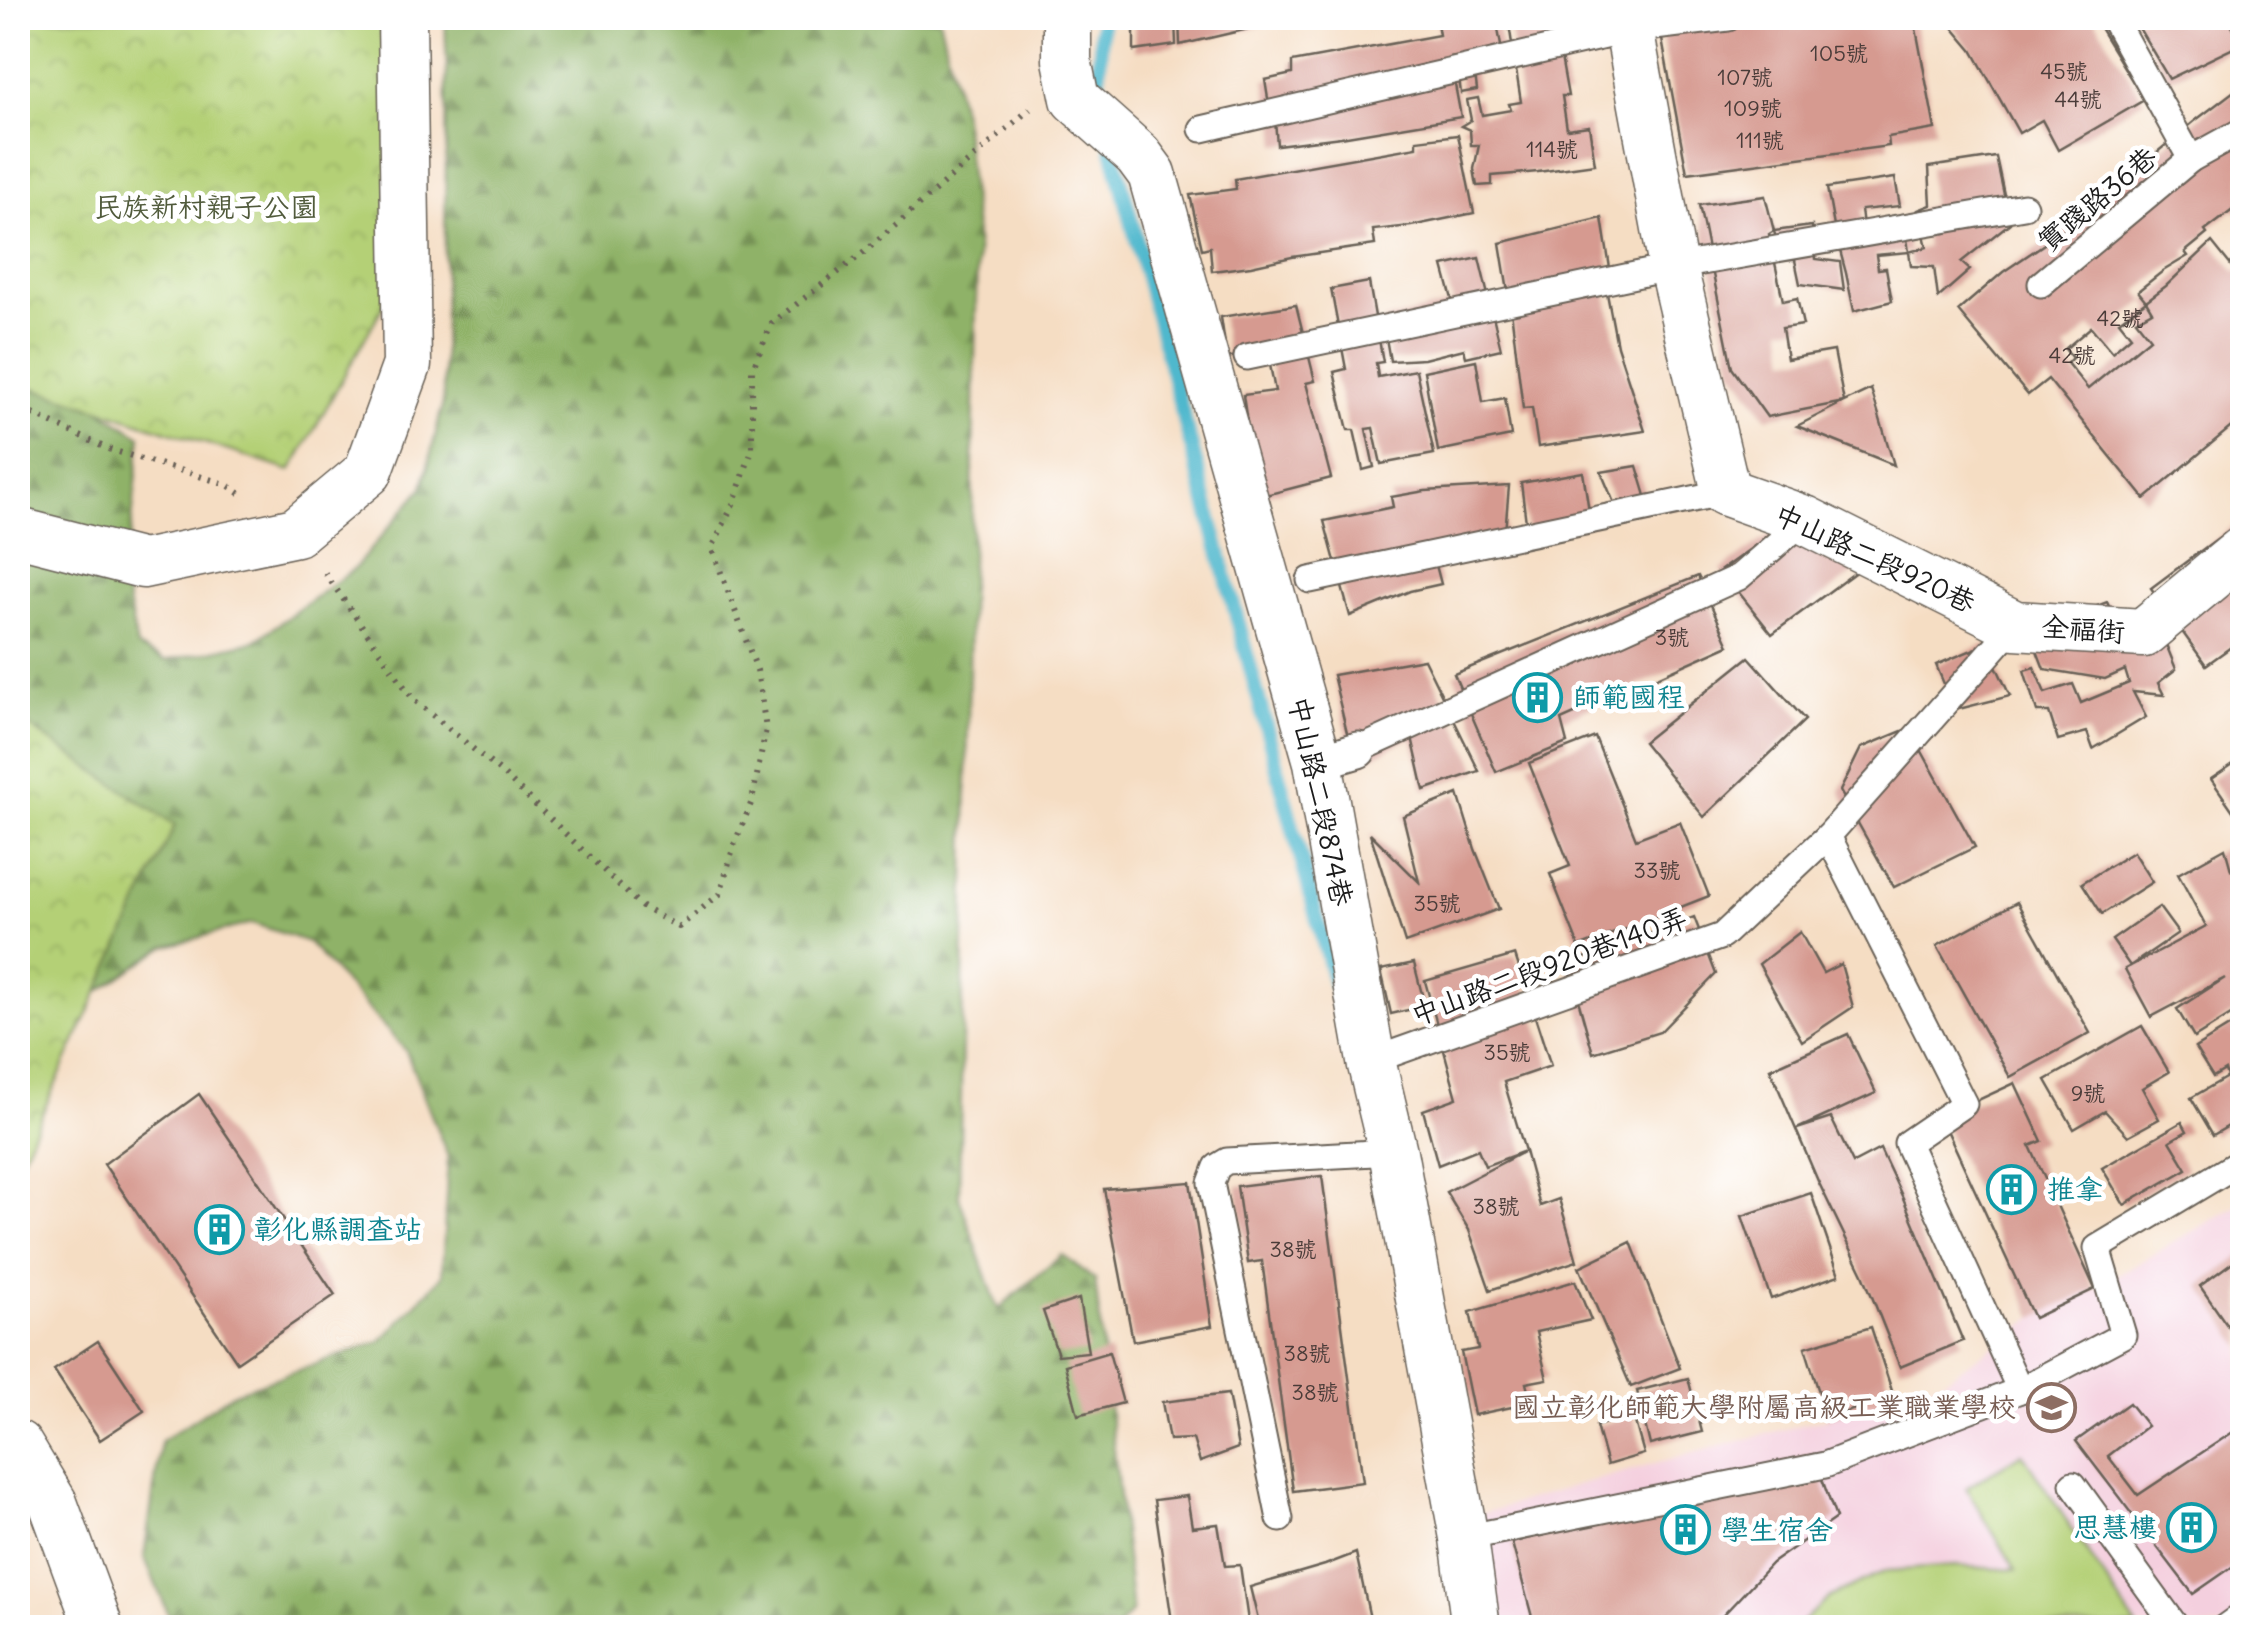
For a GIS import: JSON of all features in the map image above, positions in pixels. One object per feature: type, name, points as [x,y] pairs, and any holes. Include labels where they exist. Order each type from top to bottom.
[{"type":"street","points":[[18,532],[143,564],[296,532],[368,472],[407,365],[402,18]]},
{"type":"street","points":[[1067,18],[1066,60],[1074,99]]},
{"type":"street","points":[[1629,24],[1674,267],[1726,492]]},
{"type":"street","name":"中山路二段874巷","points":[[1074,99],[1138,156],[1152,174],[1338,756],[1381,1152],[1464,1538],[1476,1628]]},
{"type":"street","name":"中山路二段920巷","points":[[1726,492],[1806,520],[2014,625]]},
{"type":"street","name":"全福街","points":[[2014,625],[2142,632],[2242,551]]},
{"type":"street","points":[[18,1445],[53,1503],[100,1628]]},
{"type":"lane","points":[[1202,130],[1629,24],[1728,18]]},
{"type":"lane","name":"實踐路36巷","points":[[2113,18],[2191,159]]},
{"type":"lane","name":"實踐路36巷","points":[[2041,284],[2191,159],[2242,131]]},
{"type":"lane","points":[[1247,356],[1674,267],[2024,206]]},
{"type":"lane","points":[[1310,580],[1726,492]]},
{"type":"lane","points":[[1338,756],[1739,578],[1806,520]]},
{"type":"lane","name":"中山路二段920巷140弄","points":[[1371,1061],[1722,936],[1828,836],[2014,625]]},
{"type":"lane","points":[[1828,836],[1964,1104],[1907,1144],[2020,1390]]},
{"type":"lane","points":[[1280,1519],[1211,1182],[1217,1168],[1227,1161],[1381,1152]]},
{"type":"lane","points":[[1464,1538],[1825,1465],[2020,1390],[2124,1335],[2097,1248],[2242,1161]]},
{"type":"lane","points":[[2072,1484],[2177,1628]]},
{"type":"lane","points":[[2224,1628],[2242,1615]]},
{"type":"path","points":[[18,399],[30,413],[108,449],[226,484],[296,532],[413,700],[502,772],[642,907],[679,927],[720,894],[752,801],[766,729],[756,670],[712,548],[733,505],[752,450],[752,370],[772,323],[862,254],[1033,106],[1074,99]]},
{"type":"path","points":[[18,300],[18,313]]},
{"type":"shaded area","name":"國立彰化師範大學附屬高級工業職業學校","points":[[2242,1202],[2242,1627],[1499,1627],[1466,1518],[1827,1418],[1941,1382],[2034,1318],[2095,1289]]},
{"type":"green space","name":"民族新村親子公園","points":[[18,18],[404,18],[388,297],[291,471],[18,383]]},
{"type":"green space","points":[[445,18],[939,18],[963,118],[977,250],[959,1197],[998,1309],[1062,1255],[1095,1280],[1132,1611],[1118,1627],[174,1627],[144,1557],[161,1441],[234,1393],[381,1341],[442,1276],[448,1157],[406,1051],[308,942],[252,923],[164,947],[39,1032],[18,772],[18,358],[141,436],[125,587],[137,647],[166,661],[255,641],[354,569],[423,487],[443,403]]},
{"type":"green space","points":[[18,719],[175,825],[18,1166]]},
{"type":"green space","points":[[2022,1453],[2137,1627],[1796,1627],[1830,1597],[1886,1571],[1955,1566],[2016,1570],[1966,1488]]},
{"type":"building","points":[[1134,18],[1175,18],[1176,45],[1134,51]]},
{"type":"building","points":[[1179,18],[1249,18],[1252,28],[1252,18],[1291,19],[1180,45]]},
{"type":"building","points":[[1496,18],[1503,57],[1473,57],[1477,90],[1461,93],[1456,57],[1450,58],[1461,117],[1277,145],[1265,80],[1292,74],[1292,62],[1439,35],[1437,23]]},
{"type":"building","points":[[1508,18],[1554,18],[1568,96],[1562,96],[1567,129],[1589,126],[1595,164],[1492,176],[1492,185],[1477,186],[1474,169],[1479,145],[1471,145],[1470,130],[1461,126],[1471,120],[1467,100],[1478,98],[1482,115],[1511,110],[1509,104],[1521,102]]},
{"type":"building","points":[[1658,18],[1914,18],[1935,129],[1888,137],[1889,146],[1687,173]]},
{"type":"building","points":[[1945,18],[2094,18],[2144,100],[2058,150],[2042,120],[2019,133],[1972,50]]},
{"type":"building","points":[[2133,18],[2228,18],[2242,44],[2169,79]]},
{"type":"building","points":[[2242,85],[2242,209],[2238,213],[2234,209],[2205,231],[2207,234],[2185,252],[2188,256],[2138,291],[2146,301],[2212,242],[2236,272],[2242,267],[2242,418],[2145,499],[2048,379],[2028,395],[1958,311]],"holes":[[[2146,301],[2152,311],[2136,320],[2150,338],[2088,389],[2067,363],[2072,358],[2065,349],[2091,327],[2112,352],[2131,336],[2119,321]]]},
{"type":"building","points":[[1458,135],[1474,213],[1373,230],[1375,245],[1212,271],[1210,247],[1202,249],[1190,195],[1236,189],[1235,179],[1417,147],[1417,140]]},
{"type":"building","points":[[1996,157],[2010,223],[1961,262],[1970,270],[1938,298],[1934,267],[1911,266],[1909,252],[1927,247],[1918,210],[1931,205],[1929,167]]},
{"type":"building","points":[[1895,178],[1900,206],[1861,210],[1864,233],[1905,225],[1909,252],[1876,255],[1878,269],[1886,268],[1892,301],[1854,311],[1827,188]]},
{"type":"building","points":[[1765,196],[1783,301],[1797,298],[1803,325],[1782,328],[1787,359],[1834,351],[1844,402],[1767,417],[1732,368],[1699,205]]},
{"type":"building","points":[[1602,218],[1613,287],[1606,288],[1617,346],[1645,431],[1538,447],[1532,408],[1523,409],[1500,243]]},
{"type":"building","points":[[1812,226],[1816,259],[1840,262],[1844,290],[1800,284],[1795,260],[1782,260],[1774,231]]},
{"type":"building","points":[[1479,258],[1501,349],[1466,357],[1464,349],[1424,359],[1390,361],[1383,321],[1453,303],[1443,266]]},
{"type":"building","points":[[1369,282],[1383,362],[1376,363],[1378,377],[1416,370],[1434,454],[1381,464],[1373,428],[1366,429],[1374,467],[1363,470],[1354,430],[1348,430],[1334,372],[1346,369],[1331,289]]},
{"type":"building","points":[[1296,305],[1315,381],[1306,383],[1331,478],[1258,497],[1243,395],[1275,391],[1267,349],[1227,358],[1221,317]]},
{"type":"building","points":[[1476,360],[1483,402],[1505,398],[1511,436],[1438,451],[1424,371]]},
{"type":"building","points":[[1871,389],[1894,465],[1797,426]]},
{"type":"building","points":[[1637,466],[1647,499],[1615,505],[1601,472]]},
{"type":"building","points":[[1583,472],[1591,524],[1528,538],[1521,483]]},
{"type":"building","points":[[1509,486],[1504,544],[1436,565],[1441,584],[1410,591],[1350,616],[1324,521],[1393,507],[1391,497]]},
{"type":"building","points":[[2242,520],[2242,639],[2206,665],[2151,588]]},
{"type":"building","points":[[1789,521],[1857,571],[1772,634],[1721,570]]},
{"type":"building","name":"師範國程","points":[[1698,576],[1729,645],[1561,720],[1567,743],[1496,772],[1454,674]]},
{"type":"building","points":[[2107,602],[2116,621],[2151,607],[2176,669],[2158,683],[2164,695],[2133,692],[2146,717],[2093,749],[2087,732],[2058,740],[2049,712],[2037,712],[2024,670],[2034,667],[2045,693],[2073,684],[2081,703],[2129,683],[2125,670],[2105,679],[2044,669],[2028,627]]},
{"type":"building","points":[[1986,644],[2010,696],[1955,710],[1936,665]]},
{"type":"building","points":[[1749,657],[1805,720],[1704,817],[1643,742]]},
{"type":"building","points":[[1424,659],[1479,771],[1424,790],[1412,737],[1355,766],[1333,675]]},
{"type":"building","points":[[1909,728],[1975,847],[1894,887],[1840,791],[1861,748]]},
{"type":"building","points":[[1595,737],[1636,839],[1680,822],[1709,896],[1579,947],[1550,874],[1570,866],[1529,763]]},
{"type":"building","points":[[2242,758],[2242,824],[2211,779]]},
{"type":"building","points":[[1458,794],[1499,909],[1405,943],[1370,833],[1419,882],[1403,816]]},
{"type":"building","points":[[2225,848],[2231,870],[2242,863],[2242,1008],[2194,1038],[2177,1009],[2225,978],[2151,1017],[2125,969],[2206,926],[2178,874]]},
{"type":"building","points":[[2133,852],[2152,882],[2102,914],[2082,883]]},
{"type":"building","points":[[2017,902],[2090,1033],[2010,1077],[1937,946]]},
{"type":"building","points":[[2159,907],[2178,933],[2130,966],[2112,940]]},
{"type":"building","points":[[1694,917],[1716,974],[1660,1032],[1593,1053],[1568,964]]},
{"type":"building","points":[[1800,932],[1823,973],[1841,964],[1853,1007],[1802,1041],[1759,964]]},
{"type":"building","points":[[1515,955],[1551,1066],[1504,1082],[1525,1151],[1485,1166],[1478,1149],[1438,1165],[1423,1110],[1457,1098],[1425,981]]},
{"type":"building","points":[[1414,963],[1425,1006],[1391,1014],[1381,970]]},
{"type":"building","points":[[2242,1019],[2242,1118],[2213,1135],[2191,1098],[2227,1077],[2225,1070],[2213,1077],[2195,1048]]},
{"type":"building","points":[[2142,1026],[2169,1072],[2142,1088],[2159,1119],[2128,1136],[2105,1111],[2074,1129],[2046,1080]]},
{"type":"building","points":[[1848,1034],[1876,1093],[1797,1129],[1831,1118],[1853,1163],[1880,1149],[1963,1341],[1900,1367],[1863,1274],[1818,1181],[1770,1069]]},
{"type":"building","name":"推拿","points":[[2015,1083],[2042,1141],[2030,1146],[2095,1289],[2034,1318],[1941,1117]]},
{"type":"building","name":"彰化縣調查站","points":[[199,1094],[335,1295],[237,1362],[104,1164]]},
{"type":"building","points":[[2182,1122],[2187,1131],[2170,1141],[2187,1169],[2124,1205],[2102,1168]]},
{"type":"building","points":[[1525,1151],[1540,1206],[1559,1199],[1577,1261],[1490,1290],[1469,1230],[1446,1192]]},
{"type":"building","points":[[1322,1176],[1363,1482],[1293,1491],[1262,1261],[1248,1263],[1237,1186]]},
{"type":"building","points":[[1190,1182],[1212,1326],[1133,1341],[1104,1189]]},
{"type":"building","points":[[1811,1193],[1839,1275],[1771,1299],[1742,1216]]},
{"type":"building","points":[[1631,1242],[1680,1368],[1631,1387],[1579,1267]]},
{"type":"building","points":[[2242,1255],[2242,1347],[2200,1286]]},
{"type":"building","points":[[1575,1281],[1591,1320],[1536,1332],[1547,1379],[1526,1383],[1531,1403],[1474,1415],[1461,1352],[1478,1349],[1470,1312]]},
{"type":"building","points":[[1079,1299],[1088,1352],[1058,1355],[1043,1311]]},
{"type":"building","points":[[1871,1327],[1894,1397],[1827,1418],[1805,1347]]},
{"type":"building","points":[[98,1341],[144,1411],[100,1440],[54,1370]]},
{"type":"building","points":[[1109,1352],[1123,1403],[1078,1415],[1065,1365]]},
{"type":"building","points":[[1688,1378],[1702,1432],[1650,1445],[1637,1391]]},
{"type":"building","points":[[1228,1394],[1238,1448],[1200,1462],[1193,1439],[1169,1440],[1162,1402]]},
{"type":"building","name":"思慧樓","points":[[2129,1403],[2147,1426],[2108,1456],[2138,1495],[2242,1426],[2242,1560],[2193,1594],[2076,1441]]},
{"type":"building","points":[[1633,1415],[1644,1454],[1607,1465],[1596,1426]]},
{"type":"building","name":"學生宿舍","points":[[1813,1454],[1836,1518],[1772,1563],[1711,1628],[1535,1628],[1512,1543]]},
{"type":"building","points":[[1187,1496],[1192,1527],[1218,1524],[1225,1566],[1240,1565],[1249,1628],[1173,1628],[1154,1500]]},
{"type":"building","points":[[1356,1553],[1372,1628],[1260,1628],[1250,1587]]},
{"type":"waterway","points":[[1101,107],[1098,96],[1102,18]]},
{"type":"waterway","points":[[1112,148],[1335,986]]},
{"type":"place","name":"師範國程","points":[[1538,697]]},
{"type":"place","name":"推拿","points":[[2012,1189]]},
{"type":"place","name":"彰化縣調查站","points":[[219,1229]]},
{"type":"place","name":"國立彰化師範大學附屬高級工業職業學校","points":[[2051,1407]]},
{"type":"place","name":"思慧樓","points":[[2192,1527]]},
{"type":"place","name":"學生宿舍","points":[[1686,1530]]}]
